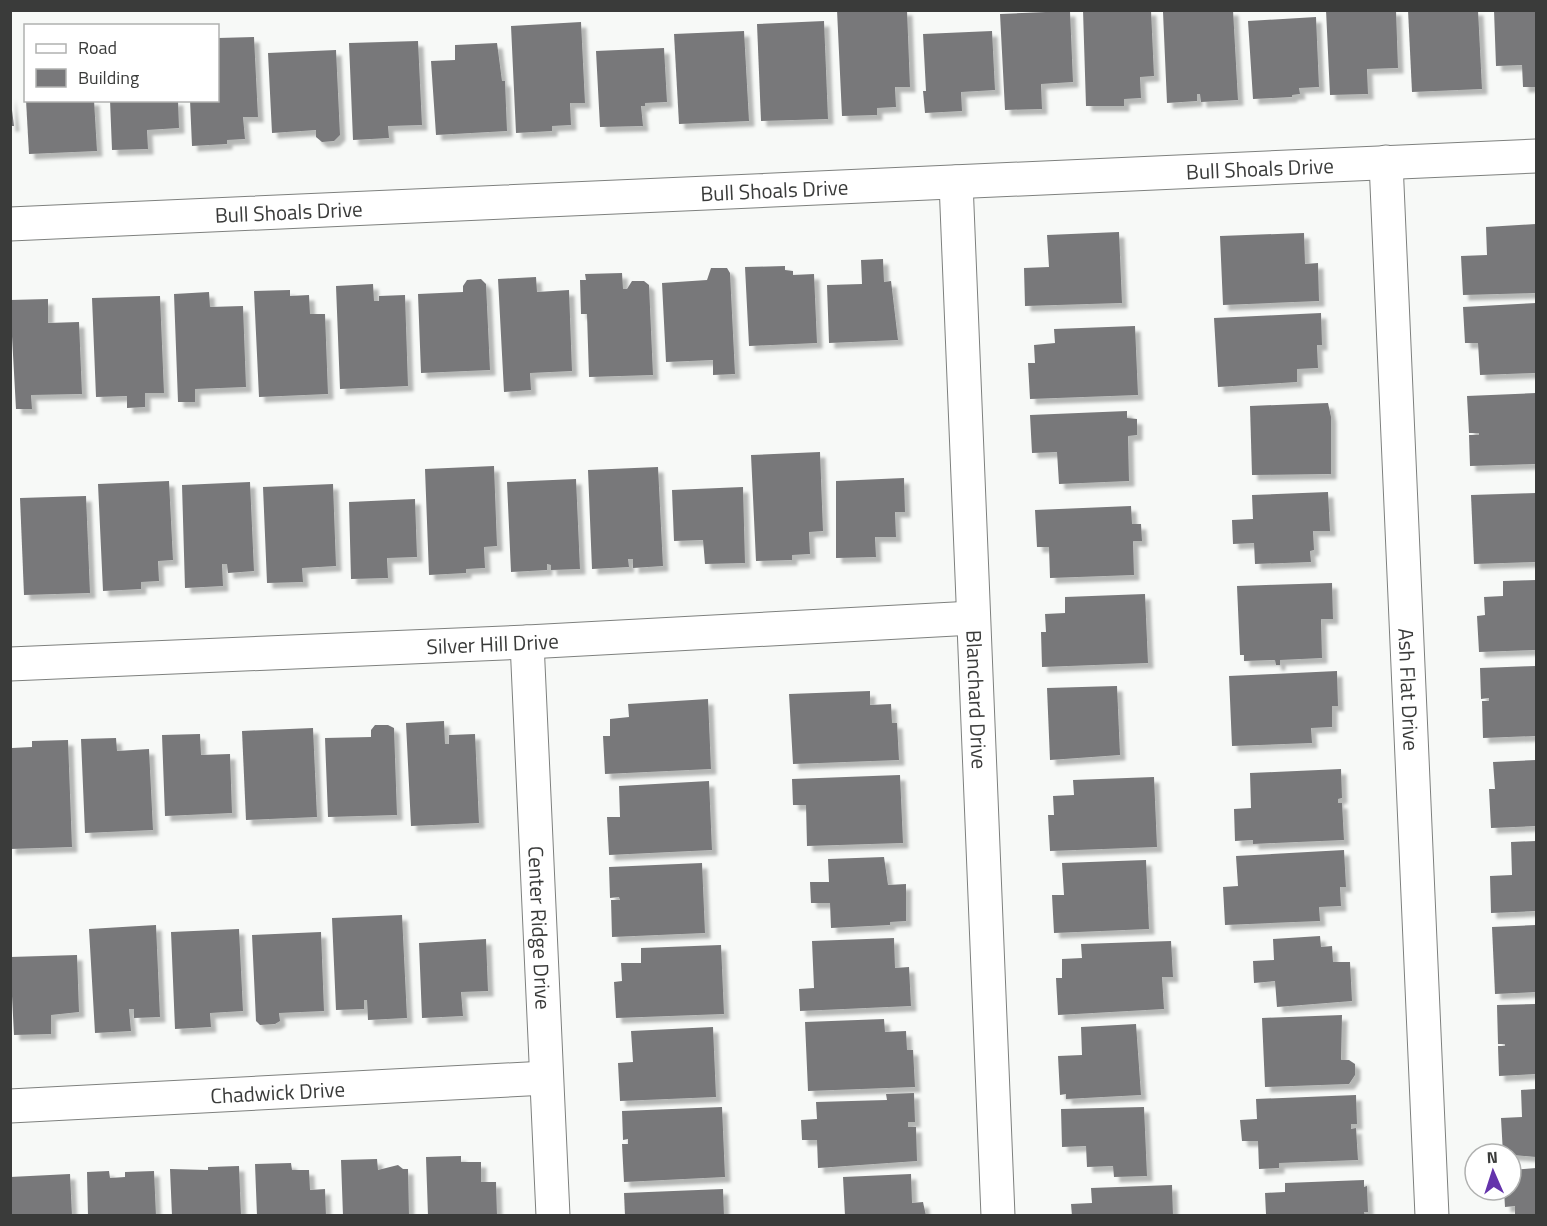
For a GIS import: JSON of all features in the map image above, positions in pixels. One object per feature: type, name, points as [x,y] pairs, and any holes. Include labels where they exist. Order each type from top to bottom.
[{"type":"street","name":"Bull Shoals Drive","points":[[10,224],[1536,156]]},
{"type":"street","name":"Ash Flat Drive","points":[[1386,162],[1432,1215]]},
{"type":"street","name":"Blanchard Drive","points":[[956,182],[998,1215]]},
{"type":"street","name":"Silver Hill Drive","points":[[10,664],[528,642],[974,618]]},
{"type":"street","name":"Center Ridge Drive","points":[[528,642],[553,1215]]},
{"type":"street","name":"Chadwick Drive","points":[[10,1106],[546,1078]]},
{"type":"building","points":[[837,10],[907,10],[910,87],[895,87],[896,107],[877,108],[877,115],[842,116]]},
{"type":"building","points":[[1083,10],[1151,10],[1154,76],[1140,77],[1141,98],[1124,99],[1124,106],[1086,106]]},
{"type":"building","points":[[1233,10],[1238,100],[1201,102],[1200,94],[1197,94],[1197,101],[1167,103],[1163,12]]},
{"type":"building","points":[[1326,10],[1396,10],[1398,68],[1367,69],[1368,94],[1330,95]]},
{"type":"building","points":[[1408,10],[1478,10],[1482,89],[1412,92]]},
{"type":"building","points":[[1494,10],[1536,10],[1536,87],[1523,87],[1522,65],[1496,66]]},
{"type":"building","points":[[1070,11],[1073,82],[1041,84],[1042,109],[1005,110],[1000,14]]},
{"type":"building","points":[[1316,17],[1319,87],[1299,88],[1300,94],[1292,95],[1292,97],[1253,99],[1248,21]]},
{"type":"building","points":[[824,21],[828,119],[761,121],[757,24]]},
{"type":"building","points":[[581,22],[585,103],[570,103],[571,125],[552,126],[552,131],[516,133],[511,26]]},
{"type":"building","points":[[744,31],[749,121],[679,124],[674,34]]},
{"type":"building","points":[[992,31],[995,90],[961,92],[962,111],[925,113],[923,34]]},
{"type":"building","points":[[254,37],[258,117],[243,117],[245,139],[227,140],[227,144],[192,146],[190,102],[219,102],[219,38]]},
{"type":"building","points":[[418,41],[422,125],[388,126],[389,138],[353,140],[349,43]]},
{"type":"building","points":[[497,43],[502,81],[505,81],[507,131],[436,135],[431,61],[455,60],[455,45]]},
{"type":"building","points":[[664,48],[667,102],[645,103],[645,106],[641,106],[643,126],[600,127],[596,51]]},
{"type":"building","points":[[336,50],[340,135],[334,141],[322,142],[316,137],[316,130],[272,133],[268,53]]},
{"type":"building","points":[[10,94],[14,126],[10,126]]},
{"type":"building","points":[[26,102],[94,102],[97,151],[29,154]]},
{"type":"building","points":[[110,102],[178,102],[179,128],[147,130],[148,149],[112,150]]},
{"type":"building","points":[[1536,224],[1536,293],[1463,295],[1461,256],[1487,255],[1486,227]]},
{"type":"building","points":[[1119,232],[1122,303],[1025,306],[1024,268],[1049,267],[1047,235]]},
{"type":"building","points":[[1304,233],[1305,264],[1318,263],[1319,301],[1223,305],[1220,236]]},
{"type":"building","points":[[883,259],[884,282],[891,281],[898,340],[829,343],[827,285],[862,284],[861,260]]},
{"type":"building","points":[[785,266],[785,270],[793,271],[793,275],[814,274],[817,343],[749,346],[745,267]]},
{"type":"building","points":[[711,268],[727,268],[730,273],[735,374],[713,375],[713,360],[666,362],[662,283],[707,280]]},
{"type":"building","points":[[622,273],[623,289],[627,289],[632,281],[644,281],[649,285],[653,375],[589,377],[587,314],[581,314],[580,280],[586,280],[585,274]]},
{"type":"building","points":[[536,277],[537,292],[569,290],[572,371],[530,373],[531,390],[504,392],[498,279]]},
{"type":"building","points":[[481,279],[486,284],[490,370],[421,373],[418,294],[463,292],[463,286],[467,280]]},
{"type":"building","points":[[373,284],[374,301],[379,301],[379,296],[405,295],[408,386],[340,389],[336,286]]},
{"type":"building","points":[[290,290],[290,296],[309,295],[310,314],[325,314],[328,394],[259,397],[254,291]]},
{"type":"building","points":[[209,292],[210,307],[243,306],[246,387],[195,389],[195,402],[178,402],[174,294]]},
{"type":"building","points":[[160,296],[164,393],[145,393],[145,407],[127,408],[127,396],[96,397],[92,298]]},
{"type":"building","points":[[48,299],[48,323],[79,322],[82,394],[31,395],[32,409],[16,409],[10,300]]},
{"type":"building","points":[[1536,303],[1536,373],[1480,375],[1478,343],[1465,343],[1463,307]]},
{"type":"building","points":[[1321,313],[1322,345],[1317,345],[1318,368],[1297,369],[1297,382],[1218,387],[1214,318]]},
{"type":"building","points":[[1135,326],[1138,395],[1030,399],[1028,363],[1035,363],[1034,345],[1055,343],[1054,329]]},
{"type":"building","points":[[1536,393],[1536,464],[1470,466],[1469,435],[1479,435],[1479,433],[1469,433],[1467,396]]},
{"type":"building","points":[[1328,403],[1331,417],[1331,474],[1252,475],[1250,406]]},
{"type":"building","points":[[1127,411],[1127,418],[1137,419],[1137,435],[1128,436],[1129,481],[1059,484],[1057,452],[1032,453],[1030,415]]},
{"type":"building","points":[[820,452],[823,531],[809,532],[810,554],[792,555],[792,560],[756,561],[751,455]]},
{"type":"building","points":[[494,466],[497,546],[484,547],[485,568],[466,569],[466,573],[429,575],[425,469]]},
{"type":"building","points":[[658,467],[663,566],[633,568],[633,559],[628,559],[629,567],[592,569],[588,470]]},
{"type":"building","points":[[904,478],[905,512],[895,512],[896,537],[875,537],[876,557],[836,558],[836,481]]},
{"type":"building","points":[[576,479],[580,569],[551,570],[551,565],[547,564],[547,570],[511,572],[507,482]]},
{"type":"building","points":[[169,481],[173,560],[158,561],[159,581],[141,582],[141,589],[103,591],[98,484]]},
{"type":"building","points":[[250,482],[254,571],[228,573],[227,564],[222,564],[223,586],[185,588],[182,485]]},
{"type":"building","points":[[333,484],[336,566],[302,568],[303,582],[267,583],[263,487]]},
{"type":"building","points":[[743,487],[745,563],[705,564],[703,540],[674,541],[672,490]]},
{"type":"building","points":[[1328,492],[1330,531],[1313,531],[1314,550],[1310,551],[1311,562],[1255,564],[1254,543],[1233,544],[1232,520],[1253,519],[1252,495]]},
{"type":"building","points":[[1536,493],[1536,562],[1474,564],[1471,495]]},
{"type":"building","points":[[86,496],[90,593],[24,595],[20,498]]},
{"type":"building","points":[[415,499],[417,557],[387,558],[388,578],[351,579],[349,502]]},
{"type":"building","points":[[1131,506],[1132,524],[1141,524],[1142,541],[1133,541],[1134,575],[1050,578],[1049,547],[1037,547],[1035,510]]},
{"type":"building","points":[[1536,580],[1536,650],[1479,652],[1477,616],[1485,615],[1484,597],[1503,596],[1503,581]]},
{"type":"building","points":[[1332,583],[1333,619],[1321,619],[1322,658],[1280,660],[1280,665],[1276,665],[1275,660],[1244,661],[1244,655],[1240,655],[1237,586]]},
{"type":"building","points":[[1145,594],[1148,663],[1042,667],[1041,632],[1046,632],[1045,614],[1065,613],[1065,597]]},
{"type":"building","points":[[1536,666],[1536,736],[1483,738],[1482,701],[1489,701],[1489,698],[1481,699],[1480,668]]},
{"type":"building","points":[[1337,671],[1338,706],[1332,706],[1332,727],[1311,728],[1312,743],[1232,746],[1229,676]]},
{"type":"building","points":[[1117,686],[1120,755],[1050,760],[1047,688]]},
{"type":"building","points":[[870,691],[870,705],[891,704],[892,723],[897,723],[899,760],[793,764],[789,694]]},
{"type":"building","points":[[708,699],[711,769],[605,774],[603,736],[610,736],[610,719],[629,717],[628,704]]},
{"type":"building","points":[[444,721],[445,744],[449,744],[449,735],[475,734],[479,823],[411,826],[406,723]]},
{"type":"building","points":[[375,725],[388,725],[394,728],[397,815],[328,817],[325,738],[371,737],[371,730]]},
{"type":"building","points":[[313,728],[317,817],[246,820],[242,731]]},
{"type":"building","points":[[200,734],[201,755],[230,754],[232,813],[165,816],[162,735]]},
{"type":"building","points":[[116,738],[117,751],[149,749],[153,830],[85,833],[81,739]]},
{"type":"building","points":[[68,740],[72,847],[10,849],[12,748],[32,747],[32,741]]},
{"type":"building","points":[[1536,760],[1536,826],[1491,828],[1489,789],[1495,789],[1493,762]]},
{"type":"building","points":[[1341,769],[1342,798],[1338,799],[1338,803],[1342,803],[1344,840],[1253,844],[1253,840],[1235,841],[1234,809],[1251,808],[1250,773]]},
{"type":"building","points":[[900,775],[903,843],[807,846],[806,805],[793,805],[792,779]]},
{"type":"building","points":[[1154,777],[1157,847],[1050,851],[1048,815],[1054,815],[1053,796],[1074,795],[1073,780]]},
{"type":"building","points":[[709,781],[712,850],[609,855],[607,817],[620,817],[619,786]]},
{"type":"building","points":[[1536,841],[1536,911],[1491,913],[1490,876],[1512,875],[1511,842]]},
{"type":"building","points":[[1344,850],[1346,887],[1340,887],[1341,906],[1319,907],[1320,921],[1225,925],[1223,887],[1238,886],[1236,856]]},
{"type":"building","points":[[884,857],[888,885],[906,884],[906,921],[890,922],[890,925],[831,928],[830,903],[811,903],[810,882],[829,882],[828,859]]},
{"type":"building","points":[[1146,860],[1149,929],[1054,933],[1052,895],[1064,895],[1062,863]]},
{"type":"building","points":[[702,863],[705,933],[612,937],[611,900],[620,900],[619,897],[610,898],[609,867]]},
{"type":"building","points":[[402,915],[407,1018],[368,1020],[367,1000],[364,1000],[364,1009],[336,1010],[332,918]]},
{"type":"building","points":[[156,925],[160,1017],[134,1018],[134,1009],[129,1009],[131,1031],[95,1033],[89,929]]},
{"type":"building","points":[[1536,925],[1536,992],[1495,994],[1492,927]]},
{"type":"building","points":[[239,929],[243,1011],[210,1013],[211,1027],[175,1029],[171,932]]},
{"type":"building","points":[[321,932],[324,1011],[279,1013],[280,1021],[275,1024],[260,1025],[256,1021],[252,935]]},
{"type":"building","points":[[1320,936],[1321,947],[1332,946],[1333,962],[1350,962],[1352,1001],[1277,1007],[1275,981],[1254,983],[1253,961],[1274,960],[1273,939]]},
{"type":"building","points":[[894,938],[895,968],[909,967],[911,1006],[800,1011],[799,989],[814,988],[812,941]]},
{"type":"building","points":[[486,939],[488,991],[461,992],[463,1016],[422,1018],[419,943]]},
{"type":"building","points":[[1171,941],[1173,977],[1162,977],[1164,1009],[1058,1015],[1056,978],[1062,978],[1062,959],[1082,958],[1081,944]]},
{"type":"building","points":[[721,945],[724,1014],[616,1018],[614,982],[622,981],[621,963],[641,963],[641,948]]},
{"type":"building","points":[[77,955],[79,1012],[51,1015],[51,1034],[14,1035],[10,957]]},
{"type":"building","points":[[1536,1004],[1536,1074],[1499,1076],[1498,1046],[1505,1046],[1505,1044],[1498,1044],[1497,1005]]},
{"type":"building","points":[[1342,1015],[1341,1060],[1349,1060],[1355,1064],[1355,1075],[1349,1084],[1265,1087],[1262,1018]]},
{"type":"building","points":[[884,1019],[885,1032],[906,1031],[907,1050],[913,1050],[915,1087],[808,1091],[805,1022]]},
{"type":"building","points":[[1136,1024],[1141,1095],[1066,1099],[1066,1094],[1060,1095],[1058,1056],[1082,1055],[1081,1027]]},
{"type":"building","points":[[713,1027],[716,1097],[620,1101],[618,1063],[633,1062],[631,1031]]},
{"type":"building","points":[[1536,1089],[1536,1157],[1523,1156],[1523,1142],[1502,1142],[1501,1118],[1522,1117],[1521,1090]]},
{"type":"building","points":[[914,1093],[915,1122],[908,1122],[908,1127],[916,1127],[917,1161],[818,1168],[817,1140],[802,1140],[801,1120],[817,1119],[816,1102],[887,1100],[886,1094]]},
{"type":"building","points":[[1356,1095],[1357,1124],[1351,1124],[1351,1129],[1356,1128],[1358,1160],[1279,1163],[1279,1168],[1259,1169],[1258,1141],[1242,1141],[1240,1120],[1257,1119],[1256,1099]]},
{"type":"building","points":[[722,1107],[725,1177],[624,1182],[622,1144],[628,1144],[628,1139],[623,1140],[622,1111]]},
{"type":"building","points":[[1144,1107],[1147,1176],[1114,1177],[1113,1166],[1087,1167],[1086,1146],[1062,1147],[1061,1109]]},
{"type":"building","points":[[461,1156],[461,1162],[481,1162],[481,1182],[496,1182],[497,1216],[428,1216],[426,1157]]},
{"type":"building","points":[[377,1159],[378,1170],[398,1165],[403,1169],[408,1169],[409,1216],[343,1216],[341,1160]]},
{"type":"building","points":[[291,1163],[292,1170],[309,1170],[310,1190],[325,1189],[326,1216],[257,1216],[255,1164]]},
{"type":"building","points":[[239,1166],[241,1216],[172,1216],[170,1169],[208,1170],[208,1167]]},
{"type":"building","points":[[1536,1168],[1536,1216],[1515,1216],[1515,1206],[1505,1207],[1505,1202],[1523,1202],[1523,1169]]},
{"type":"building","points":[[109,1171],[110,1178],[125,1177],[125,1172],[154,1171],[156,1216],[88,1216],[87,1172]]},
{"type":"building","points":[[70,1174],[72,1216],[10,1216],[10,1177]]},
{"type":"building","points":[[911,1174],[912,1203],[923,1202],[926,1216],[845,1216],[843,1177]]},
{"type":"building","points":[[1364,1180],[1364,1187],[1367,1186],[1368,1212],[1364,1212],[1365,1216],[1266,1214],[1265,1193],[1285,1192],[1285,1183]]},
{"type":"building","points":[[1172,1185],[1173,1216],[1072,1216],[1071,1204],[1092,1203],[1091,1188]]},
{"type":"building","points":[[723,1189],[724,1216],[625,1216],[624,1193]]}]
